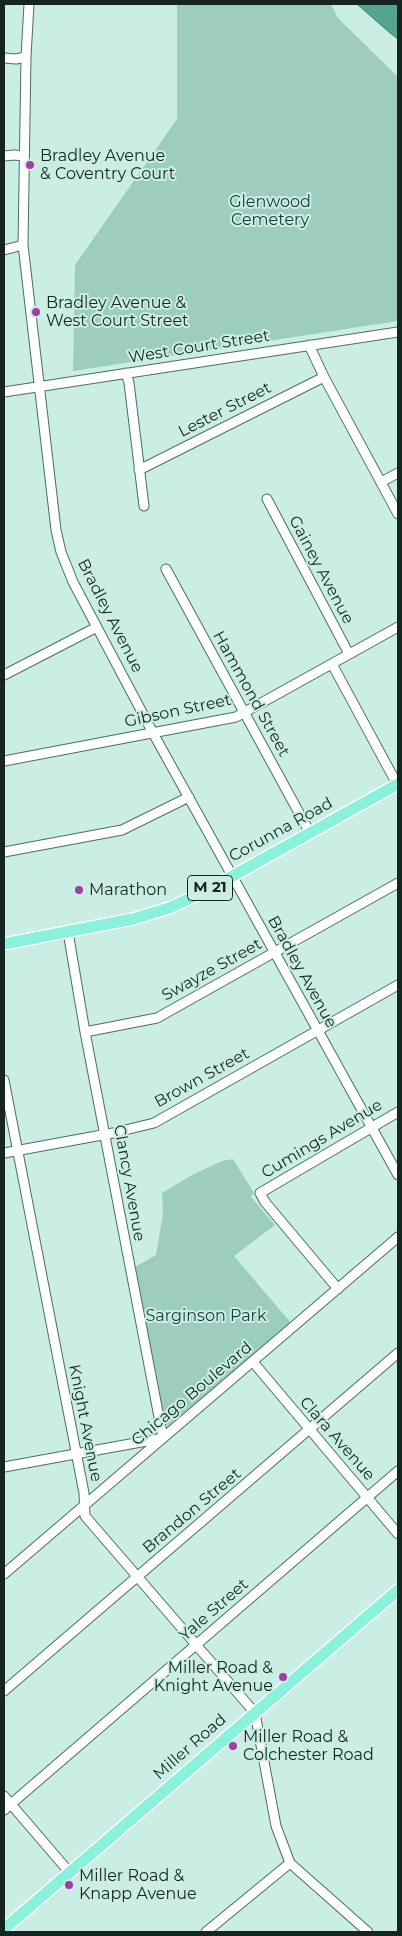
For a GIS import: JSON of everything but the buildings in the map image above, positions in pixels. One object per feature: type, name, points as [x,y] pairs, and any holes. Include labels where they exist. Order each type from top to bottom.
[{"type":"main road","name":"Corunna Road","points":[[4,944],[152,914],[187,901],[398,785]]},
{"type":"main road","name":"Miller Road","points":[[4,1929],[398,1590]]},
{"type":"street","name":"Bradley Avenue","points":[[29,4],[26,57],[23,245],[26,285],[40,386],[56,530],[61,552],[73,582],[154,733],[398,1175]]},
{"type":"street","points":[[4,58],[16,59],[26,57]]},
{"type":"street","points":[[4,156],[14,154],[24,156]]},
{"type":"street","points":[[4,250],[23,245]]},
{"type":"street","name":"West Court Street","points":[[4,392],[398,332]]},
{"type":"street","points":[[309,345],[324,377],[398,514]]},
{"type":"street","points":[[126,373],[144,506]]},
{"type":"street","name":"Lester Street","points":[[140,470],[324,377]]},
{"type":"street","points":[[381,482],[398,473]]},
{"type":"street","name":"Gainey Avenue","points":[[266,499],[349,654]]},
{"type":"street","name":"Hammond Street","points":[[166,569],[310,833]]},
{"type":"street","points":[[4,675],[97,627]]},
{"type":"street","name":"Gibson Street","points":[[4,760],[236,717],[398,627]]},
{"type":"street","points":[[332,664],[398,785]]},
{"type":"street","points":[[4,852],[122,830],[189,796]]},
{"type":"street","name":"Swayze Street","points":[[85,1032],[157,1018],[398,883]]},
{"type":"street","name":"Clancy Avenue","points":[[68,932],[85,1032],[162,1438]]},
{"type":"street","name":"Brown Street","points":[[4,1153],[104,1134],[154,1122],[398,985]]},
{"type":"street","name":"Knight Avenue","points":[[4,1080],[76,1454],[86,1516],[255,1713]]},
{"type":"street","name":"Cumings Avenue","points":[[338,1289],[265,1202],[260,1193],[398,1112]]},
{"type":"street","name":"Chicago Boulevard","points":[[4,1574],[398,1236]]},
{"type":"street","name":"Brandon Street","points":[[4,1691],[398,1353]]},
{"type":"street","name":"Clara Avenue","points":[[253,1362],[398,1534]]},
{"type":"street","points":[[4,1467],[162,1438]]},
{"type":"street","name":"Yale Street","points":[[7,1807],[398,1471]]},
{"type":"street","points":[[255,1713],[276,1826],[290,1863],[368,1932]]},
{"type":"street","points":[[4,1796],[7,1807],[70,1873]]},
{"type":"street","points":[[206,1932],[290,1863]]},
{"type":"green space","name":"Glenwood Cemetery","points":[[177,4],[331,4],[338,18],[398,77],[398,321],[73,371],[75,265],[177,119]]},
{"type":"green space","name":"Sarginson Park","points":[[233,1159],[254,1193],[251,1197],[275,1225],[234,1256],[291,1323],[168,1426],[164,1422],[135,1267],[156,1255],[163,1214],[162,1193],[194,1174],[222,1161]]},
{"type":"shaded area","points":[[357,4],[398,4],[398,39],[390,33]]},
{"type":"place","name":"Bradley Avenue & Coventry Court","points":[[30,165]]},
{"type":"place","name":"Bradley Avenue & West Court Street","points":[[36,312]]},
{"type":"place","name":"Marathon","points":[[79,890]]},
{"type":"place","name":"Miller Road & Knight Avenue","points":[[283,1677]]},
{"type":"place","name":"Miller Road & Colchester Road","points":[[233,1746]]},
{"type":"place","name":"Miller Road & Knapp Avenue","points":[[69,1885]]}]
